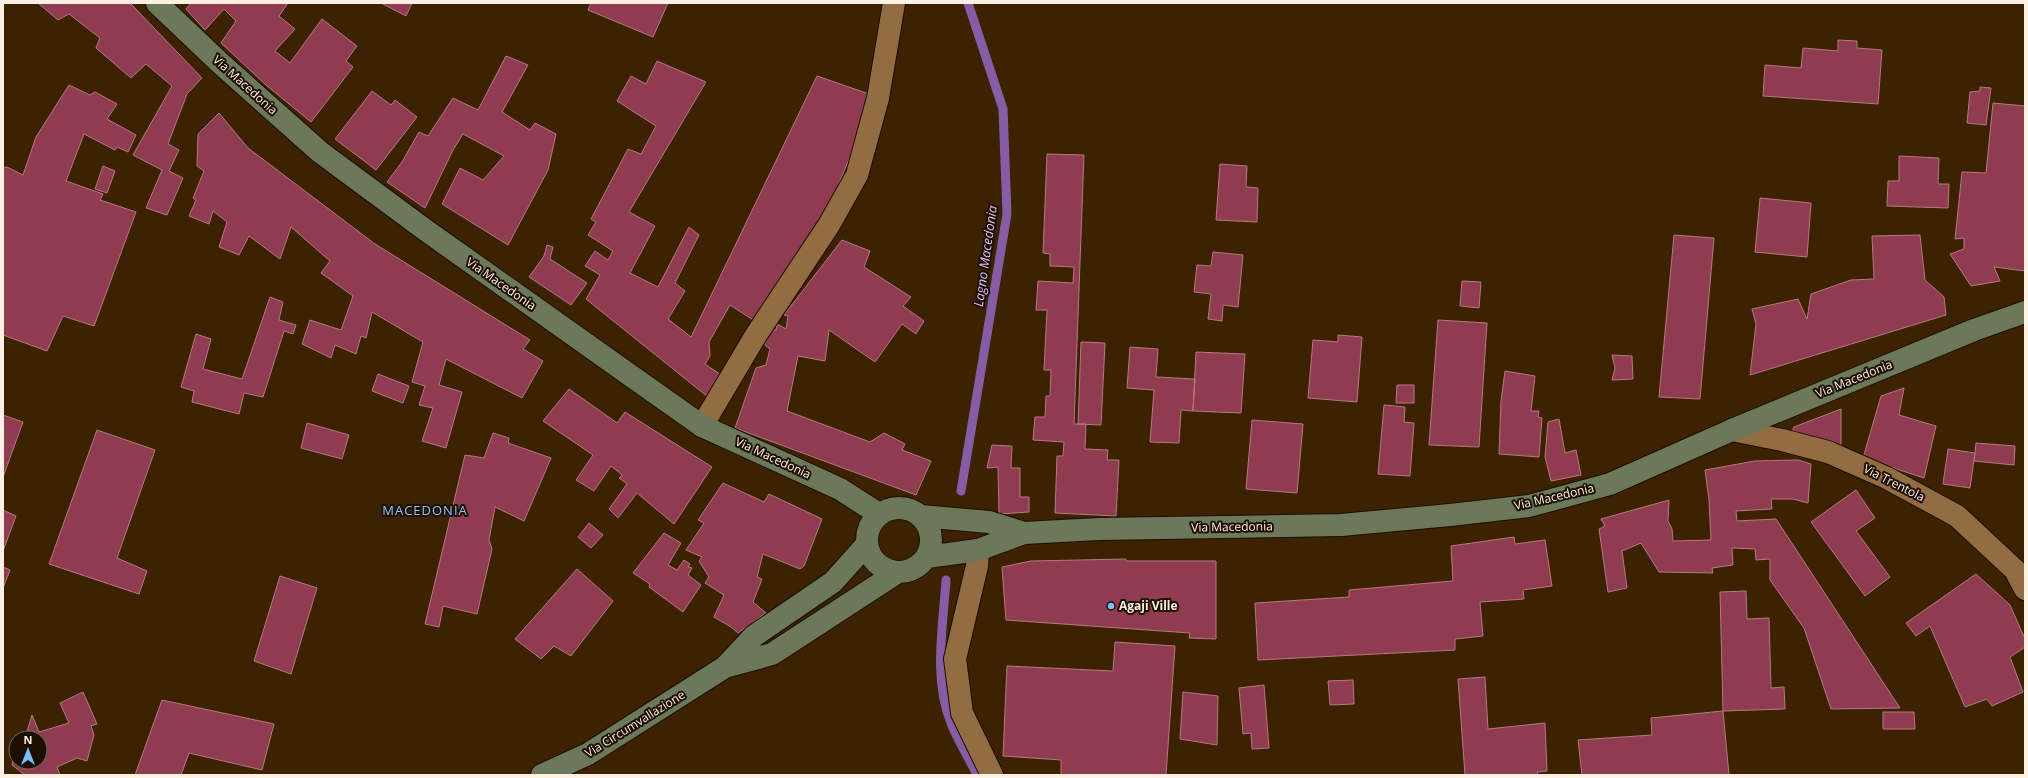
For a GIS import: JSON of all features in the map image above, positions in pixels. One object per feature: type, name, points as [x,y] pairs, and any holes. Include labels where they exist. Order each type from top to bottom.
[{"type":"main road","name":"Via Macedonia","points":[[157,3],[219,62],[320,152],[424,229],[702,426],[840,489],[879,514]]},
{"type":"main road","name":"Via Macedonia","points":[[927,557],[978,550],[1024,533],[1099,529],[1341,525],[1529,506],[1610,484],[1732,430],[1974,330],[2025,312]]},
{"type":"main road","points":[[900,508],[911,510],[921,516],[928,525],[931,535],[931,546],[927,557],[919,565],[909,570],[898,572],[887,570],[878,564],[870,555],[867,544],[868,533],[872,523],[879,514],[889,509],[900,508]]},
{"type":"main road","name":"Via Macedonia","points":[[921,516],[989,522],[1024,533]]},
{"type":"main road","name":"Via Circumvallazione","points":[[725,668],[754,636],[833,582],[867,544]]},
{"type":"main road","name":"Via Circumvallazione","points":[[542,775],[588,754],[725,668],[772,654],[898,572]]},
{"type":"street","points":[[702,426],[756,335],[829,225],[857,175],[878,98],[894,3]]},
{"type":"street","name":"Via Trentola","points":[[1732,430],[1782,440],[1828,452],[1887,478],[1957,516],[2015,570],[2025,589]]},
{"type":"street","points":[[978,550],[977,566],[955,659],[962,713],[992,775]]},
{"type":"building","points":[[38,3],[130,3],[202,78],[187,94],[168,144],[179,150],[169,171],[183,178],[167,215],[146,208],[162,170],[133,155],[172,86],[146,64],[131,78],[96,48],[100,38],[69,14],[58,20]]},
{"type":"building","points":[[191,3],[288,3],[279,16],[295,29],[275,51],[290,63],[322,19],[357,46],[346,61],[353,67],[311,122],[266,85],[221,43],[236,21],[224,9],[205,30],[186,9]]},
{"type":"building","points":[[381,3],[412,3],[406,16]]},
{"type":"building","points":[[591,3],[668,3],[653,37],[588,10]]},
{"type":"building","points":[[1838,40],[1857,41],[1857,48],[1882,50],[1878,104],[1763,96],[1765,65],[1801,68],[1803,48],[1838,51]]},
{"type":"building","points":[[506,56],[528,65],[502,112],[530,130],[535,123],[556,134],[548,170],[508,245],[442,204],[460,168],[483,180],[504,156],[463,134],[453,150],[425,208],[387,182],[402,162],[419,132],[428,136],[453,98],[478,110]]},
{"type":"building","points":[[657,61],[706,82],[629,212],[655,226],[630,273],[658,287],[689,227],[699,235],[675,283],[685,291],[668,319],[691,337],[817,76],[872,95],[866,124],[847,164],[829,208],[758,323],[730,305],[709,342],[710,356],[705,364],[724,377],[708,397],[586,299],[600,275],[585,266],[595,251],[608,260],[613,251],[588,235],[596,222],[591,219],[628,149],[641,154],[656,126],[617,101],[631,76],[646,84]]},
{"type":"building","points":[[69,85],[90,95],[95,92],[117,104],[107,119],[136,135],[128,152],[117,147],[115,150],[84,134],[66,181],[103,194],[100,200],[136,212],[94,326],[63,316],[47,351],[3,335],[3,168],[7,167],[23,175],[36,137]]},
{"type":"building","points":[[1980,87],[1991,88],[1986,125],[1967,123],[1970,92],[1980,91]]},
{"type":"building","points":[[372,91],[391,105],[395,100],[417,117],[376,170],[335,139]]},
{"type":"building","points":[[1993,103],[2025,106],[2025,271],[1994,267],[2000,281],[1971,286],[1950,254],[1964,249],[1964,238],[1955,239],[1962,172],[1986,173]]},
{"type":"building","points":[[219,113],[248,148],[375,244],[530,340],[523,349],[543,361],[522,398],[446,359],[439,385],[462,392],[446,448],[422,441],[433,408],[419,405],[425,386],[412,382],[423,342],[372,312],[366,338],[361,336],[356,354],[335,345],[331,358],[302,344],[310,320],[341,330],[353,296],[321,273],[330,261],[291,227],[280,259],[249,236],[239,255],[219,247],[227,222],[213,211],[209,224],[189,216],[196,200],[193,198],[204,171],[197,166],[198,134]]},
{"type":"building","points":[[1047,154],[1084,155],[1074,424],[1086,424],[1085,449],[1108,450],[1107,460],[1119,460],[1116,516],[1055,513],[1057,456],[1063,456],[1064,442],[1033,440],[1035,417],[1045,417],[1046,396],[1050,396],[1051,370],[1044,370],[1047,310],[1036,310],[1038,281],[1073,283],[1074,267],[1050,266],[1050,254],[1043,253]]},
{"type":"building","points":[[1899,156],[1939,158],[1938,184],[1949,184],[1948,208],[1887,206],[1888,181],[1899,181]]},
{"type":"building","points":[[1220,164],[1247,166],[1246,187],[1258,188],[1257,222],[1216,220]]},
{"type":"building","points":[[103,166],[115,171],[107,193],[95,189]]},
{"type":"building","points":[[1760,198],[1811,203],[1807,257],[1755,252]]},
{"type":"building","points":[[1674,235],[1714,238],[1700,399],[1659,397]]},
{"type":"building","points":[[1920,235],[1925,280],[1944,297],[1946,315],[1750,375],[1756,324],[1752,309],[1798,299],[1807,319],[1811,294],[1851,280],[1874,279],[1872,236]]},
{"type":"building","points":[[842,240],[870,251],[864,267],[911,297],[903,306],[924,321],[916,334],[902,324],[875,362],[829,330],[825,361],[798,356],[787,411],[870,442],[884,433],[905,444],[902,450],[931,461],[916,495],[735,428],[756,368],[766,365],[770,349],[765,345],[766,331],[776,330],[777,324],[786,329],[788,316],[784,315]]},
{"type":"building","points":[[547,245],[553,247],[550,259],[587,283],[571,305],[529,277],[544,256]]},
{"type":"building","points":[[1213,252],[1243,255],[1238,307],[1223,305],[1222,321],[1208,319],[1211,294],[1194,292],[1197,265],[1211,266]]},
{"type":"building","points":[[1462,281],[1481,282],[1479,308],[1460,306]]},
{"type":"building","points":[[270,297],[283,302],[279,320],[296,325],[293,334],[284,331],[263,397],[244,393],[239,414],[192,402],[194,391],[181,387],[196,334],[211,339],[203,369],[242,379]]},
{"type":"building","points":[[1438,320],[1487,323],[1479,447],[1429,445]]},
{"type":"building","points":[[1338,335],[1362,337],[1357,402],[1308,398],[1313,340],[1338,342]]},
{"type":"building","points":[[1081,342],[1105,343],[1101,425],[1078,424]]},
{"type":"building","points":[[1130,347],[1158,349],[1156,377],[1195,379],[1193,411],[1181,410],[1179,443],[1150,442],[1154,390],[1127,388]]},
{"type":"building","points":[[1196,352],[1245,354],[1241,413],[1193,411]]},
{"type":"building","points":[[1612,355],[1632,356],[1633,379],[1612,380],[1615,368]]},
{"type":"building","points":[[1505,371],[1535,376],[1531,411],[1539,411],[1538,417],[1542,418],[1539,457],[1499,454],[1501,401]]},
{"type":"building","points":[[378,374],[409,386],[403,403],[372,391]]},
{"type":"building","points":[[1397,385],[1414,385],[1414,403],[1396,403]]},
{"type":"building","points":[[1904,388],[1899,415],[1936,426],[1924,478],[1863,458],[1881,396]]},
{"type":"building","points":[[569,389],[617,423],[625,412],[712,467],[674,524],[637,493],[618,518],[609,509],[627,484],[619,478],[622,475],[611,466],[594,491],[576,480],[593,455],[543,421]]},
{"type":"building","points":[[1384,405],[1405,407],[1404,422],[1414,423],[1410,476],[1378,474]]},
{"type":"building","points":[[1841,409],[1841,451],[1791,434],[1794,427]]},
{"type":"building","points":[[3,415],[23,422],[3,477]]},
{"type":"building","points":[[1559,419],[1565,453],[1576,450],[1581,475],[1551,481],[1545,457],[1548,422]]},
{"type":"building","points":[[1252,420],[1303,424],[1297,493],[1246,489]]},
{"type":"building","points":[[307,423],[349,435],[342,459],[301,448]]},
{"type":"building","points":[[97,430],[155,450],[117,558],[147,571],[139,594],[49,564]]},
{"type":"building","points":[[493,433],[509,438],[508,443],[551,458],[524,521],[495,507],[489,540],[492,549],[477,614],[443,606],[439,627],[425,624],[465,455],[484,458]]},
{"type":"building","points":[[1976,443],[2015,446],[2014,465],[1974,461]]},
{"type":"building","points":[[992,445],[1012,446],[1011,468],[1020,468],[1020,497],[1029,497],[1029,512],[999,514],[998,467],[987,468]]},
{"type":"building","points":[[1948,449],[1975,453],[1970,488],[1943,484]]},
{"type":"building","points":[[1798,460],[1811,464],[1808,503],[1793,499],[1771,499],[1772,509],[1736,511],[1737,521],[1776,519],[1900,708],[1831,709],[1804,628],[1770,580],[1770,559],[1756,560],[1755,549],[1732,548],[1733,565],[1712,568],[1713,573],[1659,572],[1641,543],[1622,551],[1627,588],[1608,592],[1599,529],[1605,526],[1601,519],[1669,500],[1668,521],[1672,529],[1673,541],[1711,540],[1709,500],[1705,470],[1755,461]]},
{"type":"building","points":[[723,483],[764,502],[769,494],[822,519],[804,566],[800,569],[763,554],[757,577],[762,579],[753,602],[766,613],[738,633],[714,617],[724,595],[705,583],[709,577],[699,561],[702,557],[686,550],[704,523],[698,520]]},
{"type":"building","points":[[1856,490],[1875,518],[1856,531],[1890,577],[1865,596],[1811,522]]},
{"type":"building","points":[[3,510],[16,516],[3,551]]},
{"type":"building","points":[[589,523],[603,535],[591,548],[578,537]]},
{"type":"building","points":[[664,533],[681,543],[668,565],[677,570],[684,560],[690,564],[688,567],[692,568],[688,575],[701,585],[683,612],[649,587],[650,584],[633,573]]},
{"type":"building","points":[[1514,537],[1515,544],[1545,540],[1552,586],[1523,590],[1524,599],[1480,602],[1483,636],[1455,639],[1455,650],[1258,660],[1255,603],[1349,597],[1349,590],[1453,581],[1451,546]]},
{"type":"building","name":"Agaji Ville","points":[[1126,559],[1126,561],[1216,561],[1216,639],[1189,638],[1190,633],[1006,620],[1002,567],[1031,561]]},
{"type":"building","points":[[3,567],[10,570],[3,588]]},
{"type":"building","points":[[577,569],[613,601],[571,656],[554,646],[541,659],[515,639]]},
{"type":"building","points":[[1976,574],[2010,605],[2025,639],[2025,647],[2010,657],[2023,692],[1992,706],[1987,699],[1965,707],[1930,626],[1916,636],[1906,623]]},
{"type":"building","points":[[280,576],[317,588],[291,674],[254,661]]},
{"type":"building","points":[[1746,591],[1747,619],[1769,618],[1771,688],[1784,687],[1785,709],[1723,711],[1720,592]]},
{"type":"building","points":[[1115,642],[1175,646],[1166,775],[1061,775],[1061,760],[1003,756],[1007,666],[1113,671]]},
{"type":"building","points":[[1485,677],[1488,729],[1545,723],[1547,771],[1537,772],[1538,775],[1465,775],[1458,679]]},
{"type":"building","points":[[1353,680],[1354,704],[1330,705],[1328,681]]},
{"type":"building","points":[[1264,685],[1269,748],[1252,749],[1251,733],[1243,734],[1239,688]]},
{"type":"building","points":[[83,692],[97,724],[91,726],[94,735],[87,761],[77,758],[57,767],[60,775],[25,775],[18,770],[48,770],[48,730],[46,730],[69,723],[60,703]]},
{"type":"building","points":[[1183,692],[1218,696],[1217,745],[1180,739]]},
{"type":"building","points":[[162,700],[274,724],[262,770],[189,753],[181,775],[135,775]]},
{"type":"building","points":[[1723,711],[1729,775],[1582,775],[1578,740],[1652,735],[1651,718]]},
{"type":"building","points":[[1883,712],[1914,712],[1915,729],[1883,729]]},
{"type":"building","points":[[32,715],[38,730],[27,730]]},
{"type":"waterway","name":"Lagno Macedonia","points":[[961,491],[1007,214],[1003,109],[968,3]]},
{"type":"waterway","points":[[946,580],[941,653],[942,689],[945,706],[951,723],[977,775]]},
{"type":"place","name":"Agaji Ville","points":[[1111,606]]},
{"type":"district","name":"MACEDONIA","points":[[425,510]]}]
